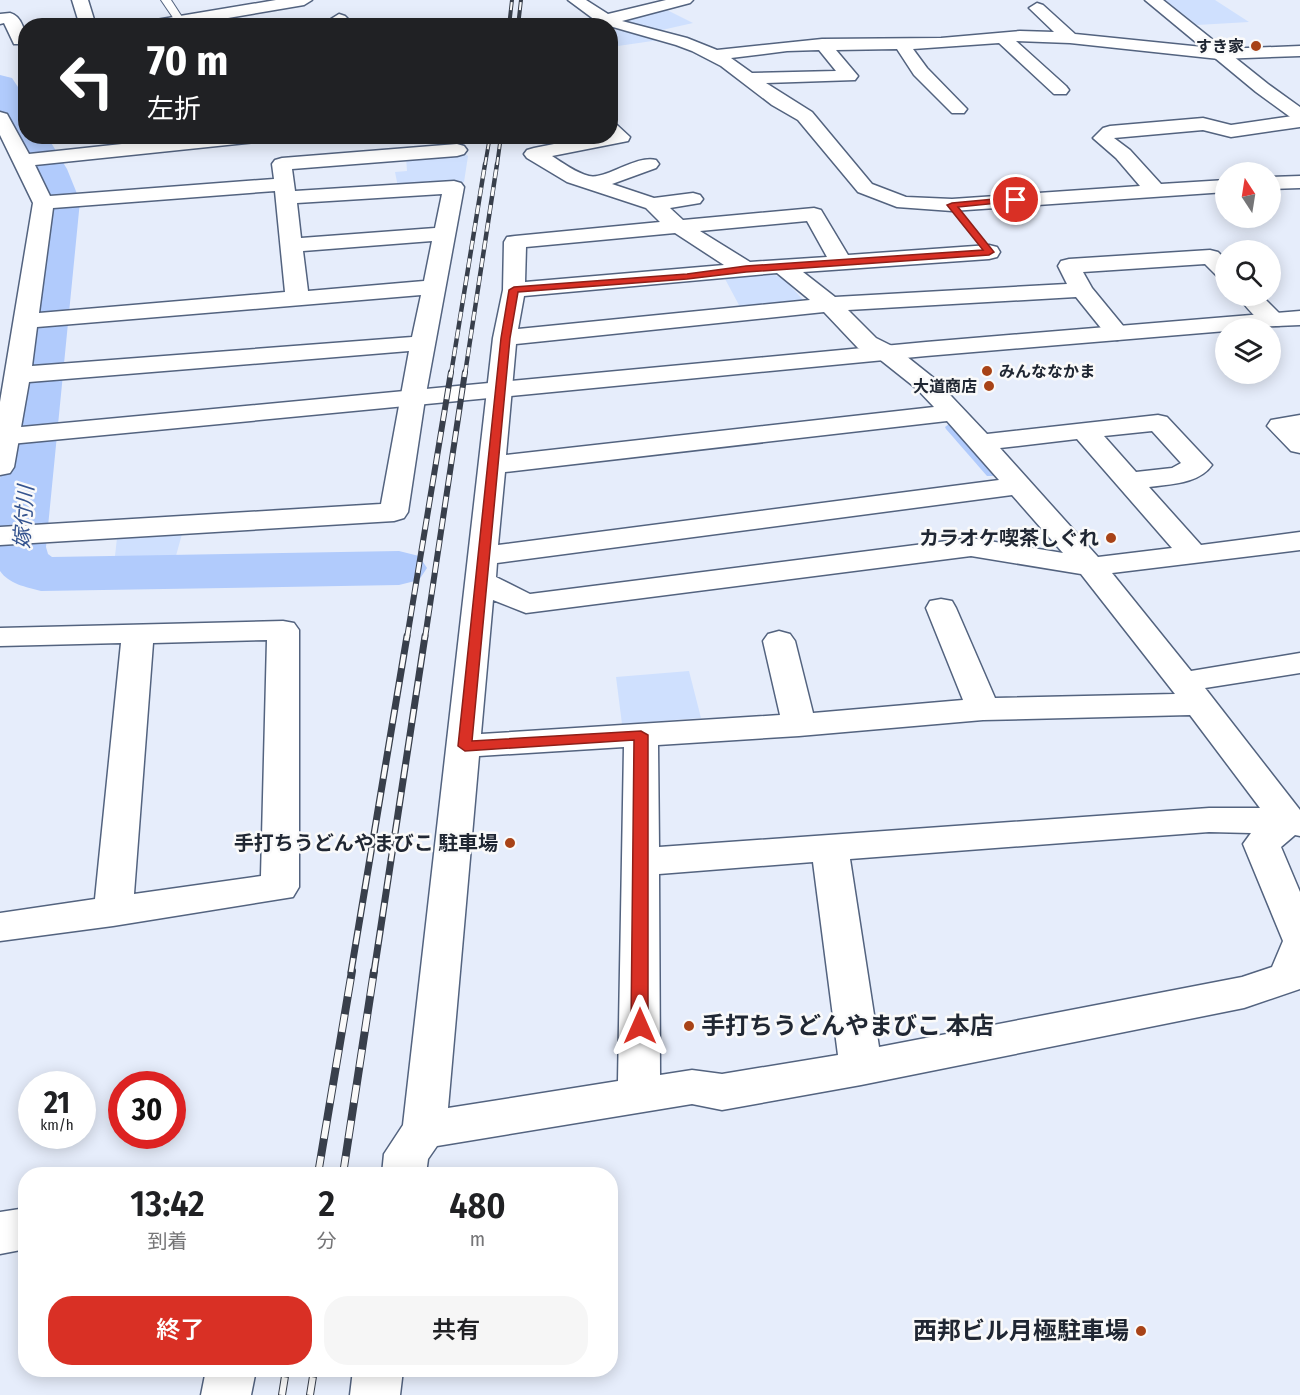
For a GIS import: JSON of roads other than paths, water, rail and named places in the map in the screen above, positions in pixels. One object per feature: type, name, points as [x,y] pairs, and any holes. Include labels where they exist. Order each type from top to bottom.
[{"type":"street","points":[[80,0],[86,18]]},
{"type":"street","points":[[192,18],[304,0]]},
{"type":"street","points":[[576,0],[595,18]]},
{"type":"street","points":[[618,18],[685,0]]},
{"type":"street","points":[[1153,0],[1300,115]]},
{"type":"street","points":[[1037,8],[1070,38]]},
{"type":"street","points":[[0,19],[10,18],[18,32]]},
{"type":"street","points":[[618,27],[666,36],[715,55],[811,122],[865,188],[904,203],[952,205],[1215,187]]},
{"type":"street","points":[[715,55],[774,47],[822,44],[903,45],[1002,37],[1070,38],[1218,53],[1300,51]]},
{"type":"street","points":[[1002,37],[1060,90]]},
{"type":"street","points":[[0,41],[18,39]]},
{"type":"street","points":[[751,78],[849,76],[822,44]]},
{"type":"street","points":[[903,45],[909,58],[921,73],[958,109]]},
{"type":"street","points":[[0,467],[2,437],[18,375],[43,203],[6,116]]},
{"type":"street","points":[[1155,190],[1123,154],[1102,138],[1110,132],[1203,124],[1231,131],[1300,121]]},
{"type":"street","points":[[23,160],[177,144]]},
{"type":"street","points":[[297,298],[282,164],[457,150],[451,144]]},
{"type":"street","points":[[585,144],[534,154],[574,178],[654,204],[693,199]]},
{"type":"street","points":[[592,184],[649,164]]},
{"type":"street","points":[[1281,183],[1300,182]]},
{"type":"street","points":[[0,536],[394,512],[412,399],[454,187],[285,191],[43,203]]},
{"type":"street","points":[[654,204],[676,225],[746,269]]},
{"type":"street","points":[[952,205],[1006,272]]},
{"type":"street","points":[[405,1167],[406,1154],[424,1130],[506,338],[514,290],[515,242],[676,225],[814,214],[842,263]]},
{"type":"street","points":[[291,245],[443,234]]},
{"type":"street","points":[[1118,333],[1082,290],[1069,266],[1210,257],[1215,262]]},
{"type":"street","points":[[514,290],[746,269],[842,263],[1006,272],[1082,290]]},
{"type":"street","points":[[783,267],[830,306],[867,343],[886,353],[926,384],[954,413],[1091,567],[1294,823]]},
{"type":"street","points":[[506,338],[830,306],[867,301],[1006,272]]},
{"type":"street","points":[[25,321],[434,287]]},
{"type":"street","points":[[1267,306],[1292,320]]},
{"type":"street","points":[[2,437],[886,353],[1292,320]]},
{"type":"street","points":[[18,375],[423,343]]},
{"type":"street","points":[[493,465],[954,413]]},
{"type":"street","points":[[980,443],[1158,423],[1198,465],[1178,475],[1129,481]]},
{"type":"street","points":[[1300,423],[1280,426],[1300,445]]},
{"type":"street","points":[[1084,430],[1193,554]]},
{"type":"street","points":[[482,569],[1020,486]]},
{"type":"street","points":[[482,569],[526,604],[971,546],[1091,567],[1300,541]]},
{"type":"street","points":[[941,608],[983,709]]},
{"type":"street","points":[[0,637],[283,630],[279,888],[0,927]]},
{"type":"street","points":[[113,912],[138,634]]},
{"type":"street","points":[[779,641],[799,725]]},
{"type":"street","points":[[465,746],[799,725],[1190,693],[1300,663]]},
{"type":"street","points":[[639,1096],[641,735]]},
{"type":"street","points":[[640,862],[1209,820],[1294,823]]},
{"type":"street","points":[[1294,823],[1261,844],[1300,937]]},
{"type":"street","points":[[830,849],[861,1068]]},
{"type":"street","points":[[424,1130],[692,1087],[722,1092],[861,1068],[1244,992],[1288,977],[1300,946]]},
{"type":"street","points":[[0,1233],[18,1230]]},
{"type":"street","points":[[226,1395],[230,1377]]},
{"type":"street","points":[[375,1395],[377,1377]]},
{"type":"lane","points":[[166,0],[178,18]]},
{"type":"waterway","name":"嫁付川","points":[[0,85],[18,116]]},
{"type":"waterway","name":"嫁付川","points":[[34,144],[48,169],[60,201],[18,547],[23,563],[41,574],[399,568]]},
{"type":"waterway","points":[[949,427],[990,474]]},
{"type":"railway","points":[[510,18],[512,0]]},
{"type":"railway","points":[[519,18],[521,0]]},
{"type":"railway","points":[[485,165],[489,144]]},
{"type":"railway","points":[[497,165],[500,144]]},
{"type":"railway","points":[[451,374],[485,164]]},
{"type":"railway","points":[[465,374],[497,164]]},
{"type":"railway","points":[[407,638],[451,372]]},
{"type":"railway","points":[[425,638],[465,372]]},
{"type":"railway","points":[[351,972],[407,636]]},
{"type":"railway","points":[[374,972],[425,636]]},
{"type":"railway","points":[[319,1167],[352,971]]},
{"type":"railway","points":[[344,1167],[374,971]]},
{"type":"railway","points":[[282,1395],[285,1377]]},
{"type":"railway","points":[[310,1395],[313,1377]]},
{"type":"place","name":"すき家","points":[[1256,46]]},
{"type":"place","name":"みんななかま","points":[[987,371]]},
{"type":"place","name":"大道商店","points":[[989,386]]},
{"type":"place","name":"カラオケ喫茶しぐれ","points":[[1111,538]]},
{"type":"place","name":"手打ちうどんやまびこ 駐車場","points":[[510,843]]},
{"type":"place","name":"手打ちうどんやまびこ 本店","points":[[689,1026]]},
{"type":"place","name":"西邦ビル月極駐車場","points":[[1141,1331]]}]
